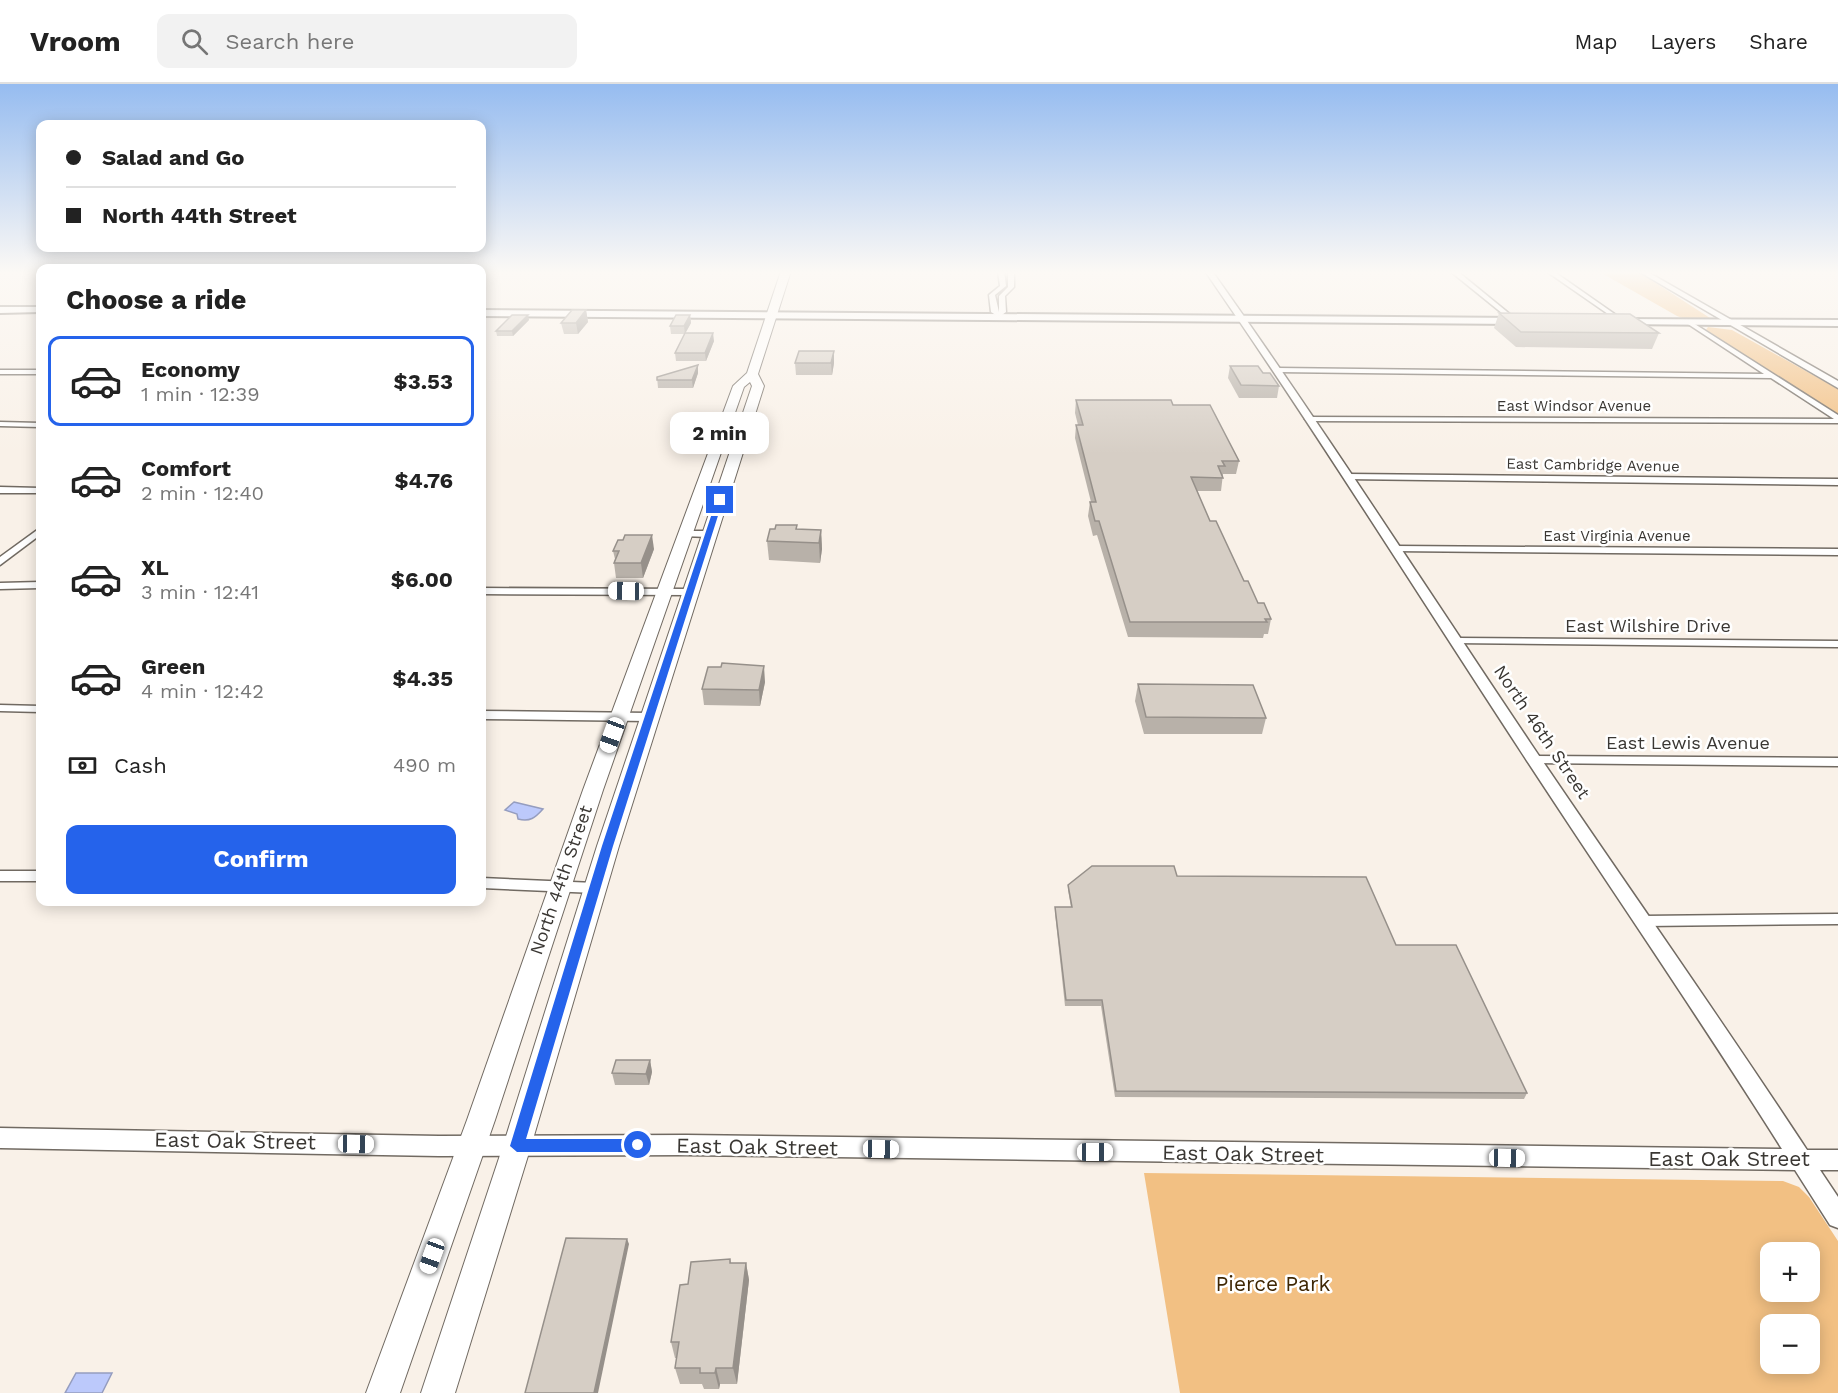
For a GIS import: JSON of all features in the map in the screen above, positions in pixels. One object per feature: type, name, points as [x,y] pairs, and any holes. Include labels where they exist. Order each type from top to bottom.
[{"type":"main road","name":"North 44th Street","points":[[383,1393],[684,534],[739,387],[752,374],[766,332]]},
{"type":"main road","name":"North 44th Street","points":[[438,1393],[517,1146],[649,717],[758,386],[752,374]]},
{"type":"street","name":"North 46th Street","points":[[1251,332],[1458,641],[1527,749],[1537,760],[1644,921],[1838,1217]]},
{"type":"street","points":[[1704,332],[1838,420]]},
{"type":"street","points":[[1745,332],[1838,385]]},
{"type":"street","points":[[1278,370],[1770,376]]},
{"type":"street","points":[[0,372],[36,372]]},
{"type":"street","name":"East Windsor Avenue","points":[[1309,419],[1838,420]]},
{"type":"street","points":[[0,424],[36,425]]},
{"type":"street","name":"East Cambridge Avenue","points":[[1348,477],[1838,482]]},
{"type":"street","points":[[0,490],[36,491]]},
{"type":"street","points":[[0,562],[36,534]]},
{"type":"street","points":[[684,534],[709,534]]},
{"type":"street","name":"East Virginia Avenue","points":[[1396,549],[1838,552]]},
{"type":"street","points":[[0,586],[36,585]]},
{"type":"street","points":[[486,591],[690,592]]},
{"type":"street","name":"East Wilshire Drive","points":[[1458,641],[1838,644]]},
{"type":"street","points":[[0,708],[36,709]]},
{"type":"street","points":[[486,715],[649,717]]},
{"type":"street","name":"East Lewis Avenue","points":[[1537,760],[1838,762]]},
{"type":"street","points":[[0,876],[36,876]]},
{"type":"street","points":[[486,883],[595,888]]},
{"type":"street","points":[[1644,921],[1838,919]]},
{"type":"street","name":"East Oak Street","points":[[0,1138],[471,1146],[686,1145],[1838,1160]]},
{"type":"green space","points":[[1709,332],[1736,332],[1838,389],[1838,415]]},
{"type":"green space","name":"Pierce Park","points":[[1144,1173],[1783,1181],[1799,1187],[1809,1197],[1838,1241],[1838,1393],[1180,1393]]},
{"type":"water","points":[[514,802],[543,809],[532,818],[518,819],[517,814],[505,810]]},
{"type":"water","points":[[76,1373],[112,1373],[102,1393],[65,1393]]},
{"type":"building","points":[[1533,332],[1658,332],[1659,333]]},
{"type":"building","points":[[685,333],[713,333],[705,353],[675,353]]},
{"type":"building","points":[[799,351],[834,351],[831,363],[795,363]]},
{"type":"building","points":[[698,365],[692,380],[657,380],[657,377]]},
{"type":"building","points":[[1230,366],[1258,366],[1263,373],[1270,373],[1279,386],[1241,385]]},
{"type":"building","points":[[1076,400],[1171,400],[1173,405],[1210,405],[1239,461],[1222,461],[1225,466],[1218,466],[1223,478],[1191,477],[1210,521],[1216,521],[1244,581],[1248,581],[1258,603],[1264,603],[1271,619],[1265,619],[1267,622],[1130,622],[1099,521],[1095,521],[1090,502],[1096,502],[1076,425],[1083,425]]},
{"type":"building","points":[[776,525],[797,525],[796,529],[821,530],[819,543],[767,541],[770,529],[775,529]]},
{"type":"building","points":[[625,535],[652,535],[641,563],[614,563],[619,551],[613,551],[618,540],[623,540]]},
{"type":"building","points":[[722,663],[764,666],[759,690],[702,689],[708,667],[721,667]]},
{"type":"building","points":[[1138,684],[1253,685],[1266,718],[1146,717]]},
{"type":"building","points":[[1092,866],[1174,866],[1177,876],[1366,877],[1396,945],[1456,945],[1527,1093],[1116,1091],[1102,1000],[1066,1000],[1055,907],[1072,907],[1068,885]]},
{"type":"building","points":[[616,1060],[650,1060],[646,1074],[612,1073]]},
{"type":"building","points":[[566,1238],[627,1239],[594,1393],[525,1393]]},
{"type":"building","points":[[730,1259],[730,1263],[746,1263],[733,1368],[716,1368],[715,1373],[700,1373],[700,1368],[675,1368],[679,1342],[671,1342],[680,1285],[688,1284],[691,1262]]},
{"type":"route","points":[[638,1145],[517,1146],[608,846],[720,500]]}]
